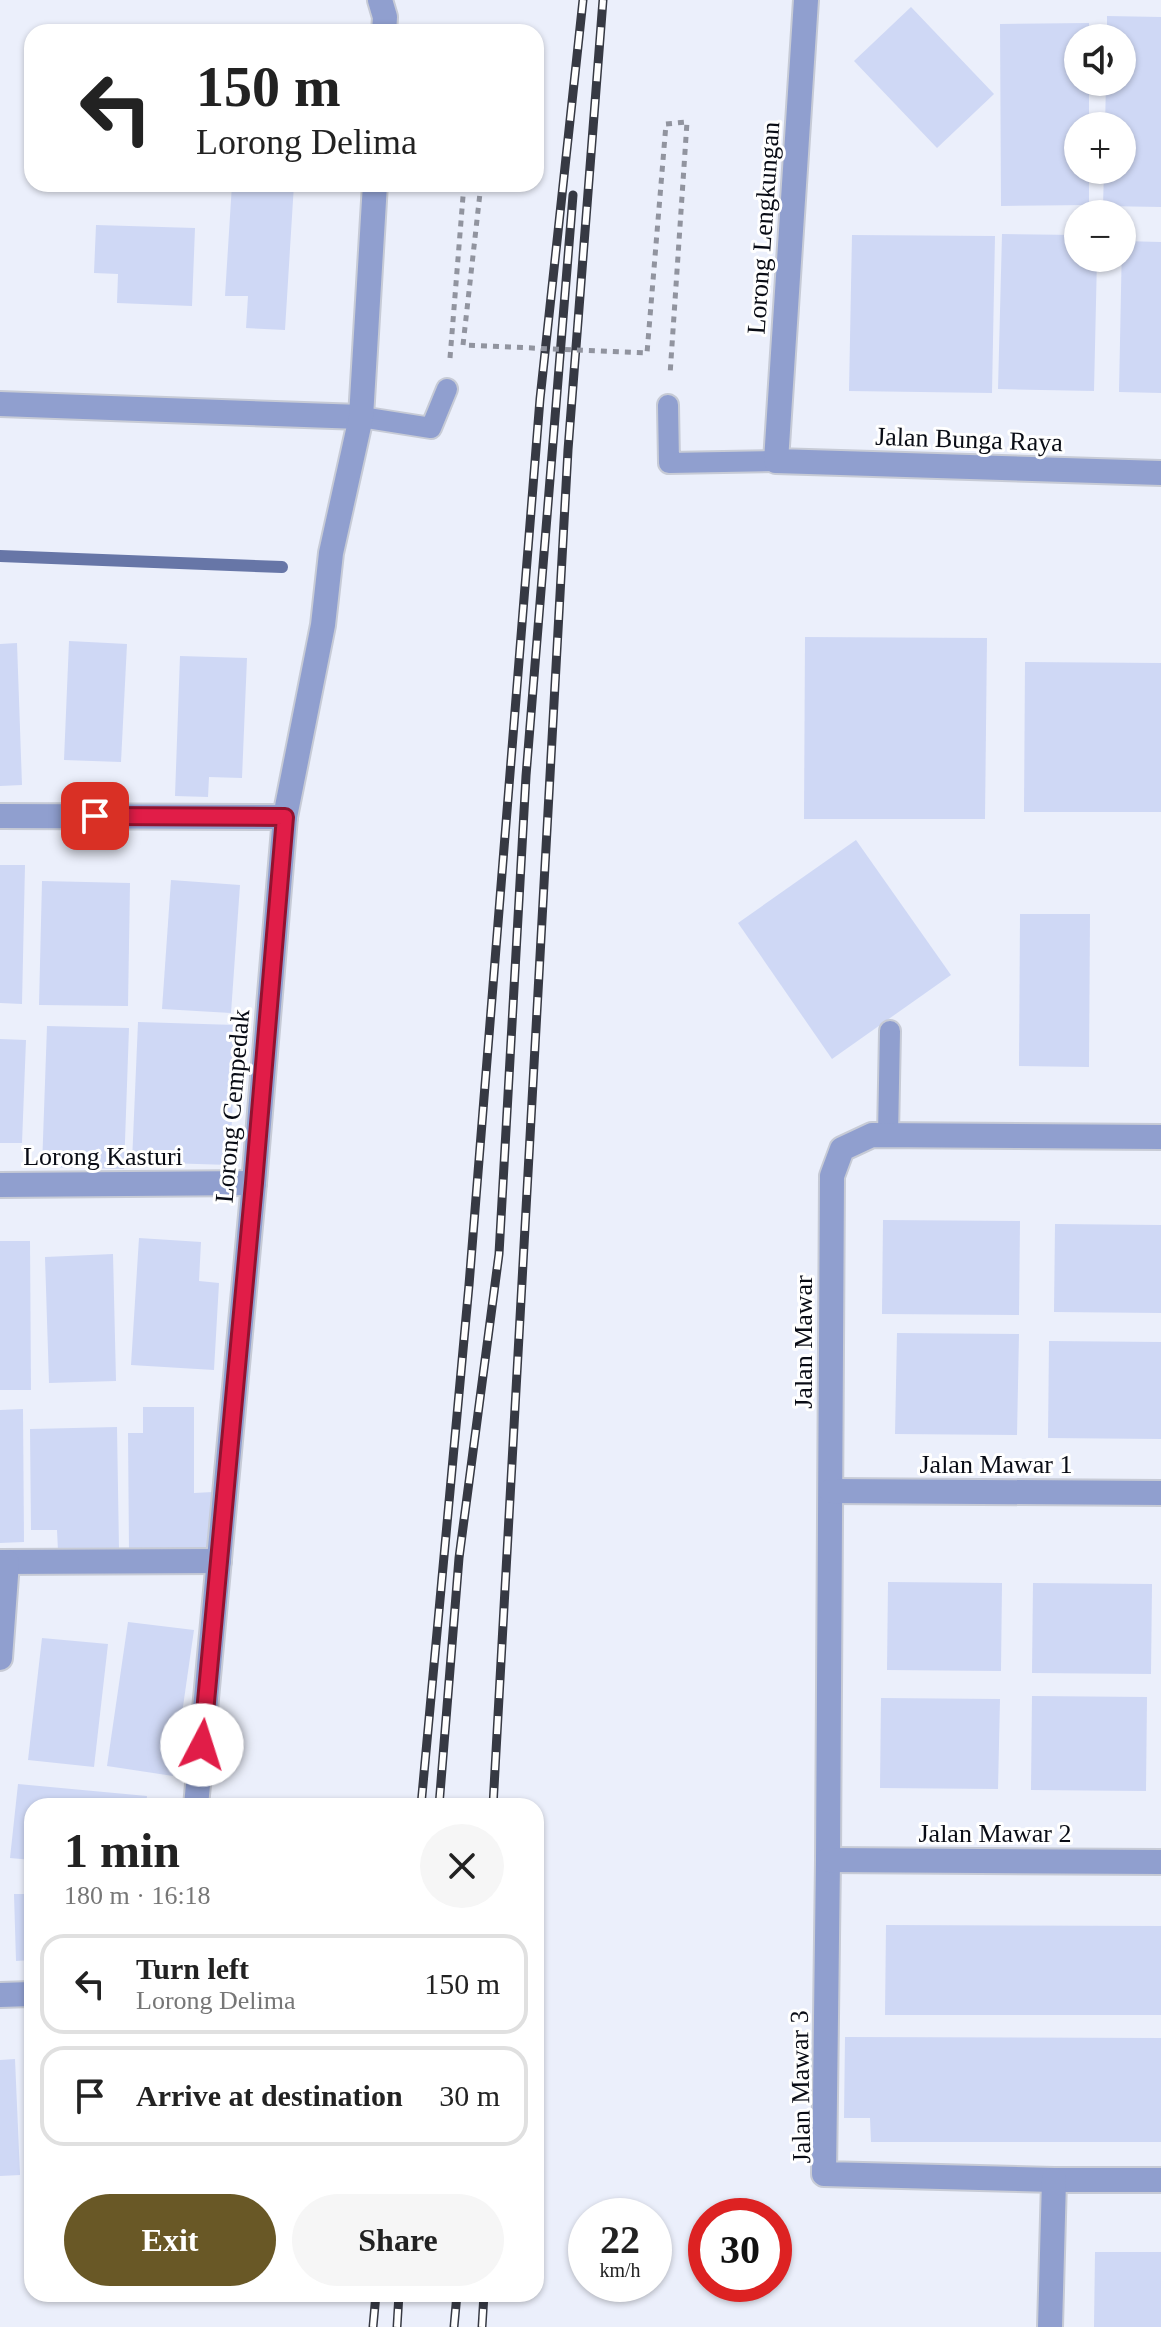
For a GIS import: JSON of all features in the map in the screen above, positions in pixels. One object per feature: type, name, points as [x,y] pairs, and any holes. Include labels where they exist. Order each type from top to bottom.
[{"type":"street","points":[[380,0],[385,24]]},
{"type":"street","name":"Lorong Lengkungan","points":[[776,461],[806,0]]},
{"type":"street","name":"Lorong Cempedak","points":[[197,1798],[285,817],[323,625],[331,553],[361,417],[375,192]]},
{"type":"street","points":[[0,404],[361,417]]},
{"type":"street","name":"Jalan Bunga Raya","points":[[776,461],[1161,473]]},
{"type":"street","points":[[0,816],[285,817]]},
{"type":"street","name":"Jalan Mawar","points":[[828,1860],[832,1176],[842,1149],[872,1135],[1161,1137]]},
{"type":"street","name":"Lorong Kasturi","points":[[0,1185],[254,1183]]},
{"type":"street","name":"Jalan Mawar 1","points":[[831,1491],[1161,1493]]},
{"type":"street","points":[[0,1658],[4,1562],[219,1561]]},
{"type":"street","name":"Jalan Mawar 2","points":[[828,1860],[1161,1862]]},
{"type":"street","name":"Jalan Mawar 3","points":[[828,1860],[824,2174],[1161,2180]]},
{"type":"street","points":[[0,1995],[24,1994]]},
{"type":"street","points":[[1050,2327],[1054,2180]]},
{"type":"lane","points":[[361,417],[431,428],[447,389]]},
{"type":"lane","points":[[668,405],[669,463],[776,461]]},
{"type":"lane","points":[[888,1135],[890,1031]]},
{"type":"path","points":[[480,192],[463,345],[647,353],[666,124],[687,122],[668,405]]},
{"type":"path","points":[[447,389],[463,192]]},
{"type":"building","points":[[911,7],[994,94],[937,148],[854,61]]},
{"type":"building","points":[[1107,16],[1161,17],[1161,207],[1136,207],[1136,200],[1103,200],[1104,184],[1136,184],[1136,112],[1105,112],[1106,96],[1136,96],[1136,24],[1107,24]]},
{"type":"building","points":[[1089,23],[1064,24],[1064,96],[1089,96],[1089,112],[1064,112],[1064,184],[1089,184],[1089,200],[1064,200],[1064,205],[1001,206],[1000,24]]},
{"type":"building","points":[[232,192],[294,192],[285,330],[246,328],[248,296],[225,296]]},
{"type":"building","points":[[96,225],[195,228],[192,306],[117,303],[118,274],[94,273]]},
{"type":"building","points":[[1002,234],[1064,235],[1064,272],[1097,272],[1094,391],[998,389]]},
{"type":"building","points":[[852,235],[995,236],[992,393],[849,391]]},
{"type":"building","points":[[1136,241],[1161,242],[1161,393],[1119,392],[1121,272],[1136,272]]},
{"type":"building","points":[[805,637],[987,638],[985,819],[804,819]]},
{"type":"building","points":[[69,641],[127,644],[121,762],[64,760]]},
{"type":"building","points":[[17,643],[22,785],[0,786],[0,644]]},
{"type":"building","points":[[180,656],[247,658],[242,778],[209,777],[208,797],[175,796]]},
{"type":"building","points":[[1025,662],[1161,663],[1161,812],[1024,812]]},
{"type":"building","points":[[856,840],[951,975],[832,1059],[738,923]]},
{"type":"building","points":[[0,865],[25,865],[22,1004],[0,1003]]},
{"type":"building","points":[[171,880],[240,885],[231,1013],[162,1009]]},
{"type":"building","points":[[42,881],[130,883],[128,1006],[39,1005]]},
{"type":"building","points":[[1020,914],[1090,914],[1089,1067],[1019,1066]]},
{"type":"building","points":[[138,1022],[236,1025],[230,1165],[132,1162]]},
{"type":"building","points":[[47,1026],[129,1028],[124,1169],[42,1167]]},
{"type":"building","points":[[0,1039],[26,1040],[22,1143],[0,1143]]},
{"type":"building","points":[[883,1220],[1020,1221],[1019,1315],[882,1314]]},
{"type":"building","points":[[1055,1224],[1161,1225],[1161,1313],[1054,1312]]},
{"type":"building","points":[[139,1238],[201,1242],[199,1281],[219,1283],[214,1370],[131,1365]]},
{"type":"building","points":[[0,1241],[30,1241],[31,1390],[0,1390]]},
{"type":"building","points":[[113,1254],[116,1381],[49,1383],[45,1257]]},
{"type":"building","points":[[897,1333],[1019,1334],[1017,1435],[895,1434]]},
{"type":"building","points":[[1049,1341],[1161,1342],[1161,1439],[1048,1438]]},
{"type":"building","points":[[143,1407],[194,1407],[194,1493],[213,1492],[214,1549],[129,1550],[128,1433],[143,1433]]},
{"type":"building","points":[[23,1409],[24,1542],[0,1543],[0,1410]]},
{"type":"building","points":[[117,1427],[119,1550],[58,1551],[57,1530],[31,1530],[30,1429]]},
{"type":"building","points":[[888,1582],[1002,1583],[1001,1671],[887,1670]]},
{"type":"building","points":[[1033,1583],[1152,1584],[1151,1674],[1032,1673]]},
{"type":"building","points":[[128,1622],[194,1630],[173,1776],[107,1766]]},
{"type":"building","points":[[42,1638],[108,1644],[94,1767],[28,1760]]},
{"type":"building","points":[[1032,1696],[1147,1697],[1146,1791],[1031,1790]]},
{"type":"building","points":[[881,1698],[1000,1699],[998,1789],[880,1788]]},
{"type":"building","points":[[18,1784],[147,1796],[24,1798],[24,1859],[10,1858]]},
{"type":"building","points":[[14,1894],[24,1894],[24,1960],[16,1961]]},
{"type":"building","points":[[886,1925],[1161,1926],[1161,2015],[885,2015]]},
{"type":"building","points":[[845,2037],[1161,2038],[1161,2142],[871,2142],[870,2118],[844,2118]]},
{"type":"building","points":[[15,2059],[20,2175],[0,2176],[0,2060]]},
{"type":"building","points":[[1095,2252],[1161,2252],[1161,2327],[1094,2327]]},
{"type":"waterway","points":[[0,556],[282,567]]},
{"type":"railway","points":[[422,1798],[469,1285],[540,399],[583,0]]},
{"type":"railway","points":[[493,1798],[568,450],[603,0]]},
{"type":"railway","points":[[440,1798],[459,1558],[499,1254],[526,776],[573,195]]},
{"type":"railway","points":[[373,2327],[375,2302]]},
{"type":"railway","points":[[397,2327],[399,2302]]},
{"type":"railway","points":[[454,2327],[456,2302]]},
{"type":"railway","points":[[482,2327],[484,2302]]},
{"type":"route","points":[[95,816],[285,817],[202,1745]]}]
